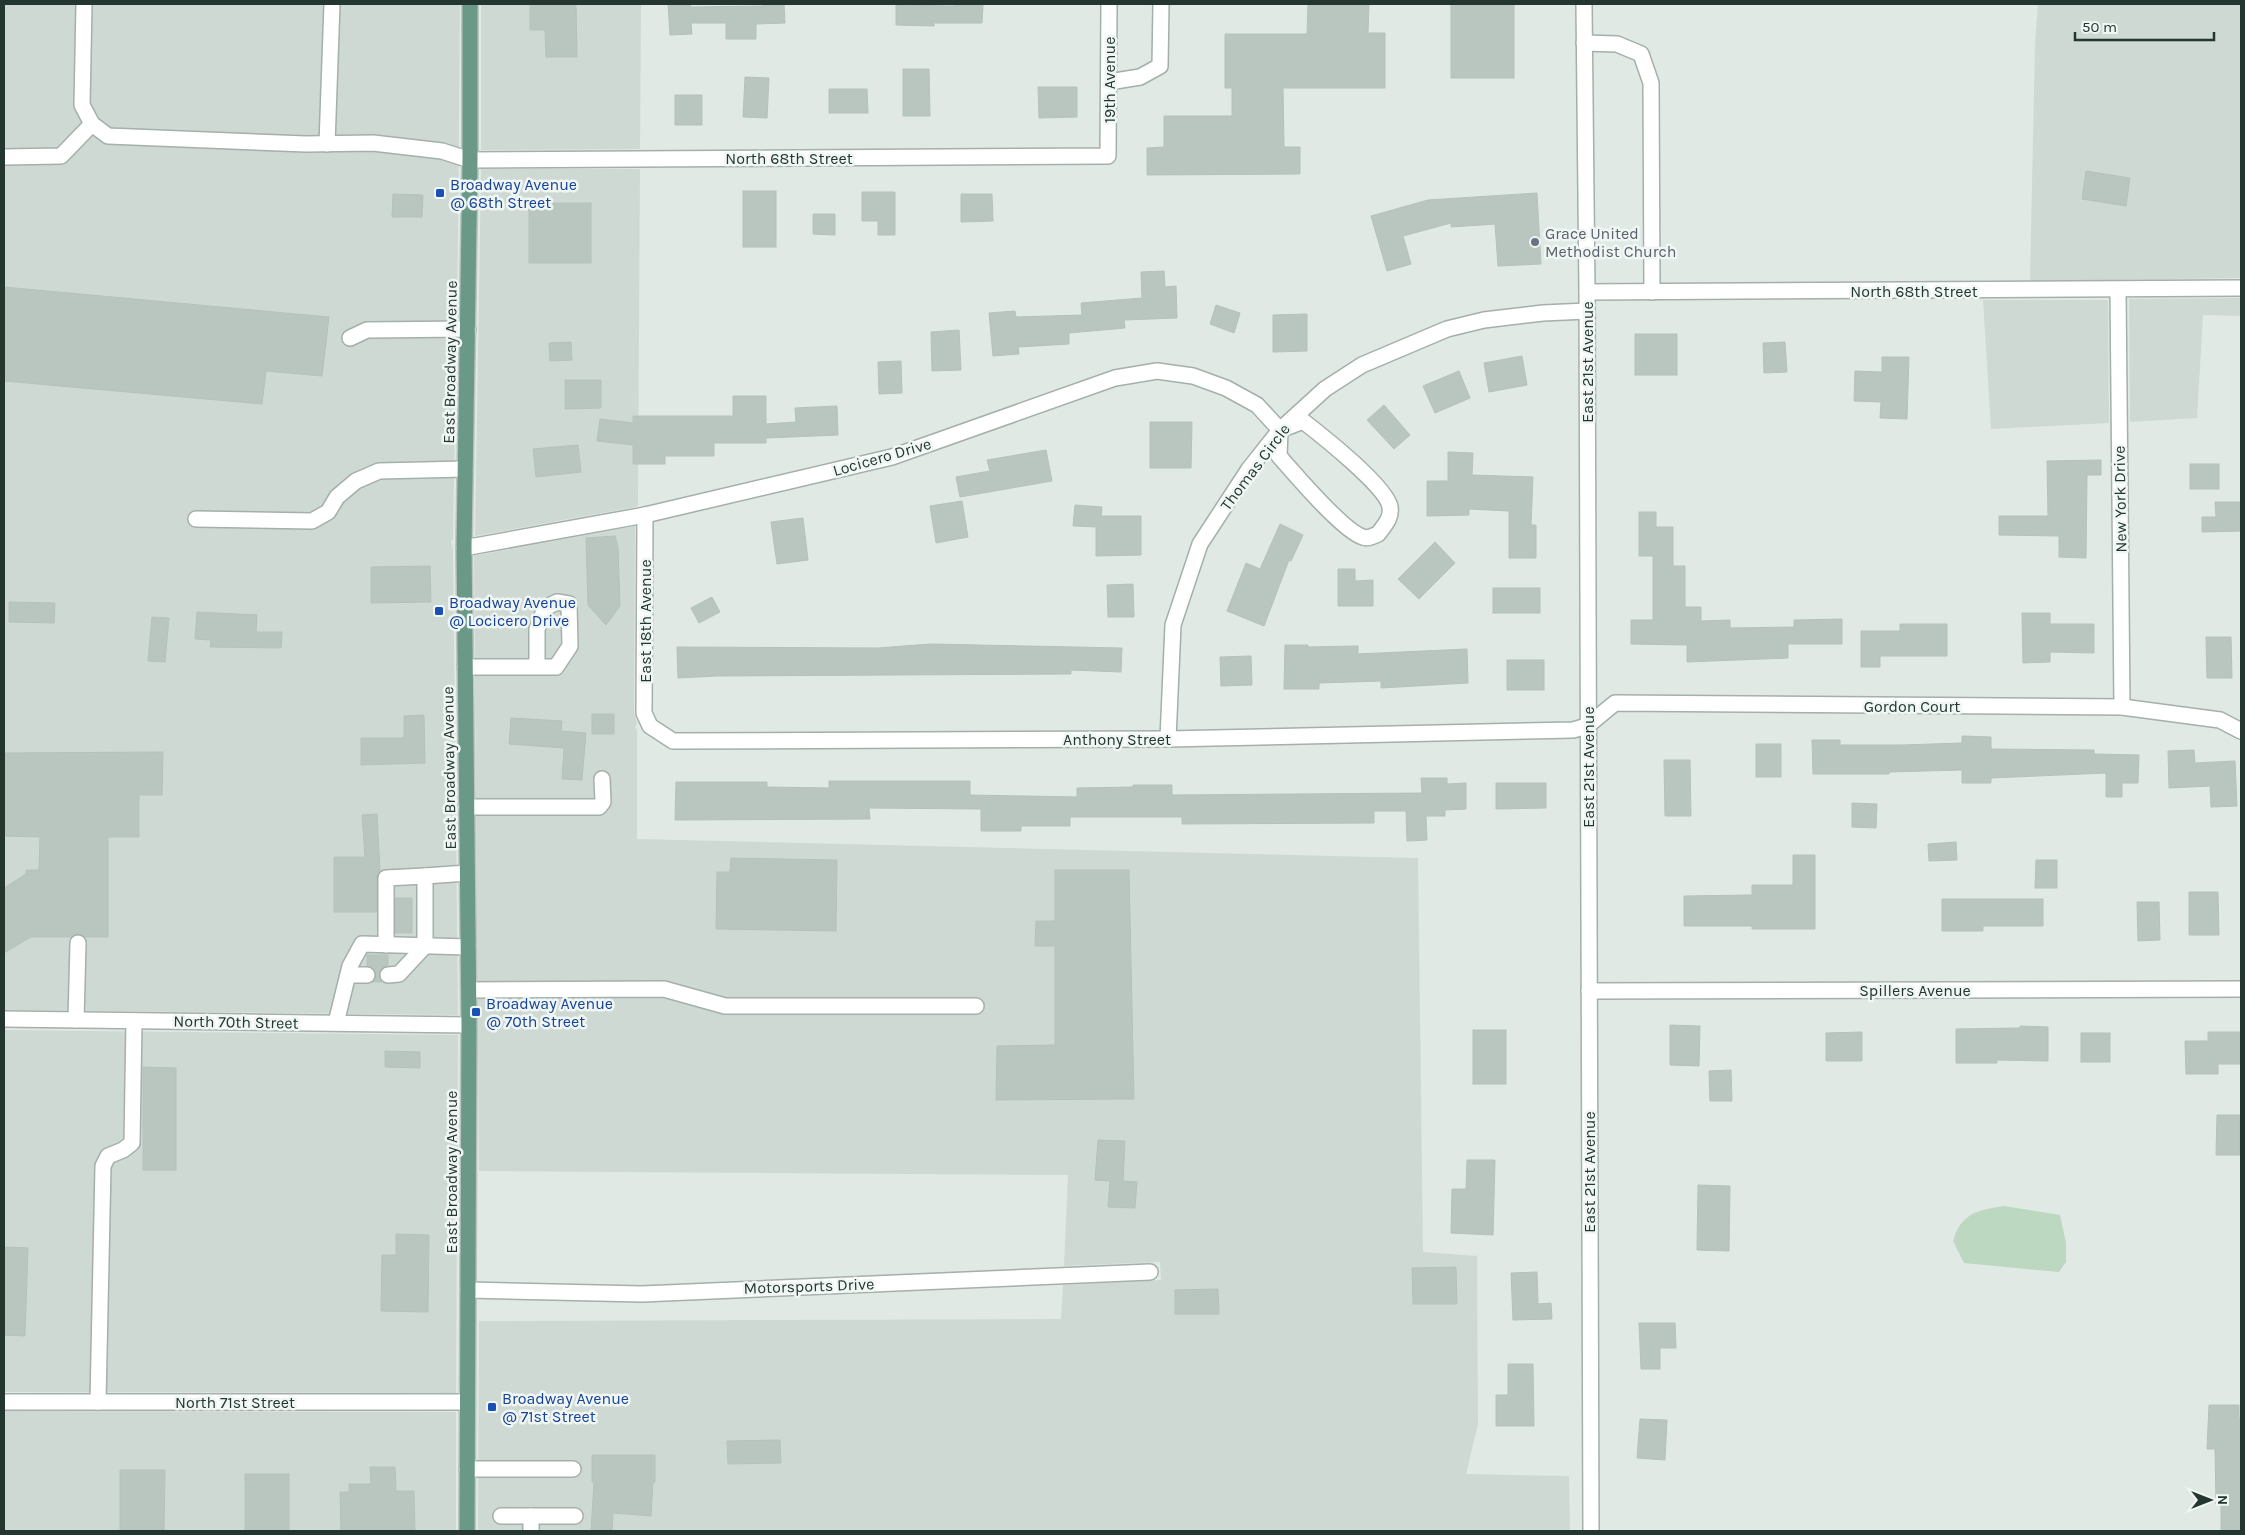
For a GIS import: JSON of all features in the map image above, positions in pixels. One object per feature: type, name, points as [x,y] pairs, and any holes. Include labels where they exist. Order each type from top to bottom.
[{"type":"main road","name":"East Broadway Avenue","points":[[467,1531],[469,1025],[464,548],[470,160],[470,4]]},
{"type":"street","points":[[4,158],[61,156],[92,124],[82,105],[84,4]]},
{"type":"street","points":[[327,144],[332,4]]},
{"type":"street","name":"19th Avenue","points":[[1108,156],[1109,4]]},
{"type":"street","points":[[1109,82],[1140,76],[1160,66],[1161,4]]},
{"type":"street","name":"East 21st Avenue","points":[[1584,4],[1587,292],[1591,1531]]},
{"type":"street","points":[[1584,44],[1618,44],[1641,54],[1651,83],[1652,292]]},
{"type":"street","name":"North 68th Street","points":[[92,124],[108,136],[327,144],[373,143],[442,151],[470,160],[1108,156]]},
{"type":"street","name":"North 68th Street","points":[[1587,292],[2241,288]]},
{"type":"street","name":"New York Drive","points":[[2118,290],[2122,707]]},
{"type":"street","name":"Thomas Circle","points":[[1168,739],[1173,625],[1200,544],[1249,469],[1280,430],[1325,389],[1362,365],[1447,328],[1484,320],[1543,313],[1587,311]]},
{"type":"street","points":[[350,338],[367,330],[468,329]]},
{"type":"street","name":"Locicero Drive","points":[[464,548],[645,515],[892,457],[1115,378],[1157,371],[1193,376],[1226,388],[1257,405],[1280,430]]},
{"type":"street","points":[[1303,421],[1349,458],[1385,496],[1390,506],[1388,521],[1378,534],[1365,538],[1353,533],[1320,500],[1279,456],[1280,430],[1303,421]]},
{"type":"street","points":[[196,519],[312,521],[328,512],[337,497],[356,481],[379,471],[466,469]]},
{"type":"street","name":"East 18th Avenue","points":[[645,515],[644,713],[650,726]]},
{"type":"street","points":[[465,667],[537,667]]},
{"type":"street","name":"Gordon Court","points":[[1587,726],[1615,703],[2122,707],[2220,720],[2241,731]]},
{"type":"street","name":"Anthony Street","points":[[650,726],[673,741],[1168,739],[1573,730],[1587,726]]},
{"type":"street","points":[[466,807],[599,807],[603,802],[602,779]]},
{"type":"street","points":[[386,944],[386,878],[467,873]]},
{"type":"street","points":[[388,974],[399,974],[425,946],[425,876]]},
{"type":"street","points":[[76,1020],[78,943]]},
{"type":"street","points":[[336,1023],[348,975],[362,944],[468,947]]},
{"type":"street","points":[[348,975],[367,974]]},
{"type":"street","points":[[468,990],[664,989],[725,1006],[976,1006]]},
{"type":"street","name":"Spillers Avenue","points":[[1589,991],[2241,989]]},
{"type":"street","name":"North 70th Street","points":[[4,1019],[469,1025]]},
{"type":"street","points":[[98,1402],[103,1166],[108,1156],[124,1150],[132,1143],[134,1021]]},
{"type":"street","name":"Motorsports Drive","points":[[468,1290],[642,1294],[1150,1272]]},
{"type":"street","name":"North 71st Street","points":[[4,1402],[467,1402]]},
{"type":"street","points":[[467,1469],[573,1469]]},
{"type":"street","points":[[501,1516],[531,1524],[575,1516]]},
{"type":"shaded area","points":[[4,4],[460,4],[453,540],[451,541],[453,549],[458,1015],[4,1010]]},
{"type":"shaded area","points":[[481,4],[641,4],[640,149],[481,150]]},
{"type":"shaded area","points":[[2038,4],[2241,4],[2241,278],[2030,281],[2035,42]]},
{"type":"shaded area","points":[[481,169],[640,169],[638,505],[635,507],[475,536]]},
{"type":"shaded area","points":[[2241,298],[2241,316],[2203,315],[2197,418],[2130,422],[2129,299]]},
{"type":"shaded area","points":[[1983,300],[2108,300],[2109,423],[1991,429]]},
{"type":"shaded area","points":[[635,526],[634,713],[637,723],[635,728],[637,729],[637,839],[1418,858],[1423,1252],[1477,1256],[1478,1424],[1466,1474],[1569,1476],[1570,1531],[478,1531],[479,1321],[1061,1319],[1063,1285],[1161,1280],[1160,1262],[1064,1266],[1068,1175],[479,1171],[474,556]]},
{"type":"shaded area","points":[[4,1030],[458,1035],[456,1393],[4,1392]]},
{"type":"shaded area","points":[[4,1411],[456,1412],[456,1531],[4,1531]]},
{"type":"green space","points":[[2004,1206],[2060,1215],[2066,1243],[2066,1262],[2059,1272],[1964,1263],[1953,1241],[1961,1224],[1972,1214],[1979,1211]]},
{"type":"building","points":[[530,4],[576,4],[577,57],[546,57],[545,30],[530,30]]},
{"type":"building","points":[[668,4],[690,4],[691,7],[784,4],[785,23],[756,24],[756,39],[726,39],[726,23],[691,23],[692,34],[670,35]]},
{"type":"building","points":[[954,4],[983,4],[982,23],[934,23],[934,26],[896,25],[896,5],[954,6]]},
{"type":"building","points":[[1308,4],[1369,4],[1368,33],[1385,33],[1385,88],[1283,88],[1284,147],[1300,147],[1300,174],[1147,175],[1147,148],[1164,147],[1164,116],[1232,116],[1232,88],[1225,88],[1225,34],[1307,34]]},
{"type":"building","points":[[1451,4],[1514,4],[1514,78],[1451,78]]},
{"type":"building","points":[[903,69],[929,69],[930,116],[903,116]]},
{"type":"building","points":[[745,77],[769,78],[767,118],[743,117]]},
{"type":"building","points":[[1038,87],[1077,87],[1077,117],[1039,118]]},
{"type":"building","points":[[829,89],[867,89],[868,113],[829,113]]},
{"type":"building","points":[[675,95],[702,95],[702,125],[675,125]]},
{"type":"building","points":[[2086,171],[2130,178],[2126,206],[2082,199]]},
{"type":"building","points":[[743,191],[776,191],[776,247],[743,247]]},
{"type":"building","points":[[862,192],[895,192],[895,235],[878,235],[878,221],[862,221]]},
{"type":"building","points":[[1537,193],[1541,264],[1498,266],[1495,224],[1451,227],[1451,223],[1403,236],[1411,264],[1387,271],[1371,216],[1428,200]]},
{"type":"building","points":[[393,194],[423,195],[422,217],[392,217]]},
{"type":"building","points":[[961,194],[992,194],[993,221],[961,222]]},
{"type":"building","points":[[529,203],[591,203],[591,263],[529,263]]},
{"type":"building","points":[[813,214],[835,214],[835,235],[813,234]]},
{"type":"building","points":[[1164,271],[1165,287],[1176,286],[1177,318],[1124,320],[1125,328],[1069,333],[1069,344],[1018,347],[1019,354],[993,356],[989,313],[1015,311],[1016,317],[1082,315],[1081,303],[1142,298],[1141,272]]},
{"type":"building","points":[[4,287],[329,317],[322,376],[266,371],[262,404],[4,381]]},
{"type":"building","points":[[1216,305],[1240,313],[1234,333],[1210,324]]},
{"type":"building","points":[[1307,314],[1307,351],[1273,352],[1273,315]]},
{"type":"building","points":[[959,330],[961,370],[932,371],[931,332]]},
{"type":"building","points":[[1635,334],[1677,334],[1677,375],[1635,375]]},
{"type":"building","points":[[571,342],[572,360],[550,361],[549,343]]},
{"type":"building","points":[[1785,342],[1787,372],[1764,373],[1763,343]]},
{"type":"building","points":[[1522,356],[1527,385],[1489,392],[1484,363]]},
{"type":"building","points":[[1882,357],[1909,357],[1907,419],[1880,418],[1881,402],[1854,401],[1855,371],[1882,372]]},
{"type":"building","points":[[901,361],[902,393],[879,394],[878,362]]},
{"type":"building","points":[[1459,371],[1470,398],[1435,413],[1423,386]]},
{"type":"building","points":[[565,380],[601,380],[601,408],[565,409]]},
{"type":"building","points":[[733,396],[766,396],[766,424],[796,422],[795,408],[837,406],[838,435],[766,438],[766,443],[714,443],[714,456],[665,456],[665,464],[633,464],[633,445],[597,441],[600,419],[633,423],[633,416],[733,416]]},
{"type":"building","points":[[1384,405],[1410,435],[1394,449],[1367,420]]},
{"type":"building","points":[[1150,422],[1192,422],[1191,468],[1150,468]]},
{"type":"building","points":[[578,445],[581,472],[536,477],[533,449]]},
{"type":"building","points":[[1046,450],[1052,481],[960,497],[956,477],[990,471],[987,460]]},
{"type":"building","points":[[1448,452],[1473,453],[1472,475],[1533,477],[1531,525],[1536,525],[1536,558],[1509,558],[1509,511],[1469,509],[1469,515],[1427,516],[1427,481],[1448,481]]},
{"type":"building","points":[[2101,460],[2101,475],[2087,475],[2086,558],[2059,557],[2059,536],[1999,535],[1999,516],[2048,516],[2047,461]]},
{"type":"building","points":[[2190,464],[2219,464],[2219,489],[2190,489]]},
{"type":"building","points":[[962,501],[968,537],[936,543],[930,506]]},
{"type":"building","points":[[2215,502],[2241,502],[2241,531],[2202,532],[2202,517],[2216,517]]},
{"type":"building","points":[[1075,505],[1102,507],[1101,516],[1141,516],[1141,555],[1096,556],[1096,527],[1073,526]]},
{"type":"building","points":[[1639,512],[1656,512],[1656,527],[1673,527],[1673,566],[1685,566],[1685,607],[1701,607],[1701,621],[1730,620],[1730,628],[1794,627],[1794,620],[1842,619],[1842,644],[1788,644],[1788,658],[1687,662],[1687,645],[1631,644],[1631,620],[1653,620],[1653,556],[1639,556]]},
{"type":"building","points":[[803,518],[808,560],[777,564],[771,522]]},
{"type":"building","points":[[1280,524],[1303,535],[1291,561],[1289,560],[1264,626],[1227,611],[1246,563],[1260,569]]},
{"type":"building","points":[[615,536],[618,547],[620,606],[606,625],[588,605],[586,538]]},
{"type":"building","points":[[1435,542],[1455,563],[1419,599],[1398,579]]},
{"type":"building","points":[[430,566],[431,602],[371,603],[371,567]]},
{"type":"building","points":[[1338,569],[1355,569],[1355,581],[1373,580],[1373,606],[1338,606]]},
{"type":"building","points":[[1133,584],[1134,617],[1108,617],[1107,585]]},
{"type":"building","points":[[1493,588],[1540,588],[1540,613],[1493,613]]},
{"type":"building","points":[[712,597],[720,612],[699,623],[691,608]]},
{"type":"building","points":[[9,602],[55,603],[54,623],[9,622]]},
{"type":"building","points":[[197,612],[257,615],[256,632],[282,632],[281,648],[210,647],[211,640],[195,639]]},
{"type":"building","points":[[2022,613],[2050,613],[2050,624],[2094,624],[2094,653],[2050,652],[2050,662],[2023,663]]},
{"type":"building","points":[[152,617],[169,618],[165,662],[148,661]]},
{"type":"building","points":[[1900,624],[1947,624],[1947,656],[1880,656],[1880,667],[1861,667],[1861,631],[1900,631]]},
{"type":"building","points":[[2206,637],[2231,637],[2232,678],[2207,678]]},
{"type":"building","points":[[930,644],[1122,648],[1121,672],[1071,670],[1071,674],[717,676],[678,678],[677,647],[878,648]]},
{"type":"building","points":[[1285,645],[1308,645],[1308,647],[1358,646],[1358,654],[1467,649],[1468,683],[1381,688],[1381,681],[1319,683],[1319,689],[1284,689]]},
{"type":"building","points":[[1251,656],[1252,685],[1221,686],[1220,657]]},
{"type":"building","points":[[1507,660],[1544,660],[1544,690],[1507,690]]},
{"type":"building","points":[[592,714],[614,714],[614,734],[592,734]]},
{"type":"building","points":[[424,715],[425,763],[361,765],[361,738],[404,738],[404,716]]},
{"type":"building","points":[[511,718],[562,721],[561,731],[586,733],[582,780],[562,779],[564,748],[509,744]]},
{"type":"building","points":[[1962,736],[1991,737],[1991,749],[2094,750],[2094,754],[2139,755],[2138,783],[2122,783],[2122,797],[2106,797],[2106,773],[1991,778],[1991,783],[1962,783],[1962,770],[1889,772],[1889,774],[1813,774],[1812,740],[1840,740],[1840,745],[1901,745],[1962,743]]},
{"type":"building","points":[[1756,744],[1781,744],[1781,777],[1756,777]]},
{"type":"building","points":[[2194,750],[2195,763],[2235,761],[2237,806],[2211,807],[2210,786],[2169,788],[2168,751]]},
{"type":"building","points":[[163,752],[162,795],[139,795],[139,837],[108,837],[108,937],[85,937],[78,934],[71,937],[31,937],[4,953],[4,888],[26,874],[26,870],[39,870],[40,837],[4,836],[4,753]]},
{"type":"building","points":[[1664,760],[1690,760],[1691,816],[1665,816]]},
{"type":"building","points":[[1421,778],[1447,778],[1447,784],[1466,783],[1466,809],[1445,810],[1445,816],[1426,816],[1427,840],[1407,841],[1406,811],[1374,811],[1374,823],[1182,824],[1182,817],[1070,817],[1070,826],[1021,826],[1021,831],[981,831],[981,809],[869,808],[870,819],[675,820],[676,782],[767,782],[767,787],[829,788],[829,781],[970,781],[970,795],[1077,797],[1077,788],[1133,787],[1133,785],[1172,785],[1172,795],[1422,793]]},
{"type":"building","points":[[1496,783],[1546,783],[1546,808],[1496,809]]},
{"type":"building","points":[[1852,803],[1877,804],[1876,828],[1852,827]]},
{"type":"building","points":[[377,814],[380,871],[377,878],[377,912],[334,912],[334,857],[365,857],[362,815]]},
{"type":"building","points":[[1956,842],[1957,860],[1929,861],[1928,844]]},
{"type":"building","points":[[1793,855],[1815,855],[1815,929],[1752,929],[1752,926],[1684,926],[1684,896],[1752,895],[1752,885],[1793,885]]},
{"type":"building","points":[[731,858],[837,860],[836,931],[716,929],[717,872],[730,872]]},
{"type":"building","points":[[2036,860],[2057,860],[2057,888],[2035,888]]},
{"type":"building","points":[[1055,870],[1129,870],[1134,1099],[996,1100],[997,1046],[1055,1045],[1055,946],[1035,946],[1036,921],[1055,921]]},
{"type":"building","points":[[2189,892],[2218,892],[2219,935],[2189,935]]},
{"type":"building","points":[[395,898],[412,898],[412,933],[395,933]]},
{"type":"building","points":[[1942,899],[2043,899],[2043,926],[1983,926],[1983,931],[1942,931]]},
{"type":"building","points":[[2137,902],[2159,902],[2160,940],[2138,941]]},
{"type":"building","points":[[367,955],[388,955],[388,966],[380,971],[379,977],[376,977],[372,967],[367,966]]},
{"type":"building","points":[[1670,1025],[1700,1026],[1699,1066],[1670,1065]]},
{"type":"building","points":[[2020,1026],[2048,1027],[2048,1061],[1997,1060],[1997,1063],[1956,1063],[1956,1029],[2020,1028]]},
{"type":"building","points":[[1473,1030],[1506,1030],[1506,1084],[1473,1084]]},
{"type":"building","points":[[1862,1032],[1862,1061],[1826,1061],[1826,1033]]},
{"type":"building","points":[[2208,1032],[2241,1032],[2241,1064],[2218,1064],[2218,1074],[2186,1074],[2185,1041],[2208,1041]]},
{"type":"building","points":[[2081,1033],[2110,1033],[2110,1062],[2081,1062]]},
{"type":"building","points":[[385,1051],[420,1052],[420,1068],[385,1067]]},
{"type":"building","points":[[143,1067],[176,1068],[176,1170],[143,1170]]},
{"type":"building","points":[[1731,1070],[1732,1101],[1710,1101],[1709,1071]]},
{"type":"building","points":[[2217,1115],[2240,1115],[2240,1155],[2216,1155]]},
{"type":"building","points":[[1098,1140],[1125,1141],[1123,1181],[1137,1182],[1135,1208],[1108,1207],[1110,1181],[1095,1180]]},
{"type":"building","points":[[1467,1160],[1495,1160],[1493,1235],[1451,1233],[1452,1189],[1466,1189]]},
{"type":"building","points":[[1698,1185],[1730,1186],[1729,1251],[1697,1250]]},
{"type":"building","points":[[396,1234],[429,1235],[428,1312],[381,1311],[382,1255],[396,1255]]},
{"type":"building","points":[[4,1247],[28,1248],[25,1336],[4,1335]]},
{"type":"building","points":[[1456,1267],[1457,1304],[1413,1304],[1412,1268]]},
{"type":"building","points":[[1537,1272],[1538,1304],[1551,1303],[1552,1319],[1513,1320],[1511,1273]]},
{"type":"building","points":[[1218,1289],[1219,1314],[1175,1314],[1175,1290]]},
{"type":"building","points":[[1639,1323],[1675,1323],[1676,1348],[1660,1348],[1660,1369],[1641,1369]]},
{"type":"building","points":[[1508,1364],[1533,1364],[1534,1426],[1496,1426],[1496,1395],[1508,1395]]},
{"type":"building","points":[[2209,1405],[2239,1405],[2239,1418],[2241,1418],[2241,1531],[2221,1531],[2221,1504],[2216,1504],[2215,1449],[2207,1449]]},
{"type":"building","points":[[1640,1419],[1667,1420],[1665,1460],[1637,1458]]},
{"type":"building","points":[[780,1440],[781,1463],[728,1464],[727,1441]]},
{"type":"building","points":[[592,1455],[655,1455],[655,1482],[653,1482],[651,1516],[613,1513],[612,1531],[591,1531],[594,1482],[592,1482]]},
{"type":"building","points":[[370,1467],[395,1467],[396,1491],[414,1491],[415,1531],[341,1531],[340,1492],[349,1492],[349,1484],[371,1484]]},
{"type":"building","points":[[120,1470],[165,1470],[164,1531],[120,1531]]},
{"type":"building","points":[[245,1474],[289,1474],[289,1531],[245,1531]]},
{"type":"tunnel","points":[[367,975],[388,975]]},
{"type":"place","name":"Broadway Avenue @ 68th Street","points":[[440,193]]},
{"type":"place","name":"Grace United Methodist Church","points":[[1535,242]]},
{"type":"place","name":"Broadway Avenue @ Locicero Drive","points":[[439,611]]},
{"type":"place","name":"Broadway Avenue @ 70th Street","points":[[476,1012]]},
{"type":"place","name":"Broadway Avenue @ 71st Street","points":[[492,1407]]}]
